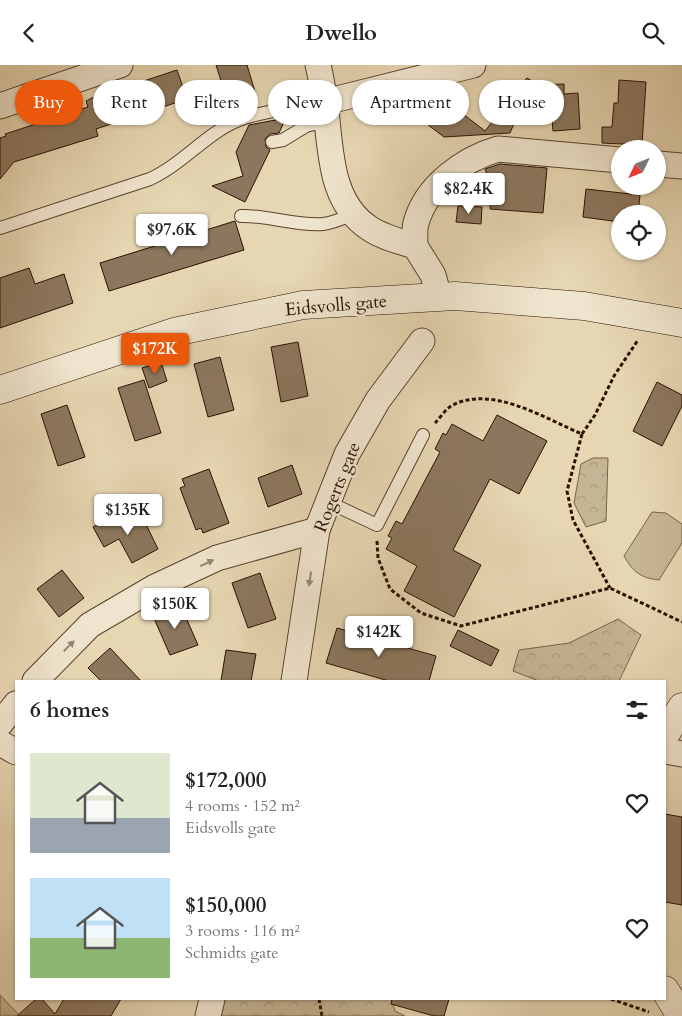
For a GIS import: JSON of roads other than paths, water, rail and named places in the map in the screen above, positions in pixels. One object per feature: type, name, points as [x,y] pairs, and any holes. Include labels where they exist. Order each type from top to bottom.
[{"type":"main road","name":"Eidsvolls gate","points":[[0,390],[174,332],[304,305],[454,296],[584,307],[682,323]]},
{"type":"main road","points":[[666,733],[682,707]]},
{"type":"main road","points":[[659,1002],[681,1016]]},
{"type":"street","points":[[0,105],[120,65]]},
{"type":"street","points":[[318,65],[321,80]]},
{"type":"street","points":[[342,106],[473,65]]},
{"type":"street","points":[[328,125],[332,163],[340,194],[353,214],[368,228],[387,238],[415,246]]},
{"type":"street","points":[[439,297],[433,275],[415,246],[416,223],[426,200],[445,179],[467,162],[482,154],[498,149],[611,159]]},
{"type":"street","points":[[666,165],[682,166]]},
{"type":"street","name":"Rogerts gate","points":[[294,680],[317,530],[347,454],[378,400],[422,341]]},
{"type":"street","points":[[36,680],[90,625],[155,587],[217,558],[317,530]]},
{"type":"street","points":[[0,724],[15,705]]},
{"type":"street","points":[[0,743],[15,751]]},
{"type":"street","points":[[666,751],[682,754]]},
{"type":"street","points":[[208,1016],[212,1000]]},
{"type":"lane","points":[[0,229],[150,179],[169,171],[222,129],[240,120],[268,117]]},
{"type":"lane","points":[[272,142],[282,140],[307,125]]},
{"type":"lane","points":[[241,215],[259,215],[311,224],[326,224],[353,214]]},
{"type":"lane","points":[[328,502],[377,525],[423,435]]}]
